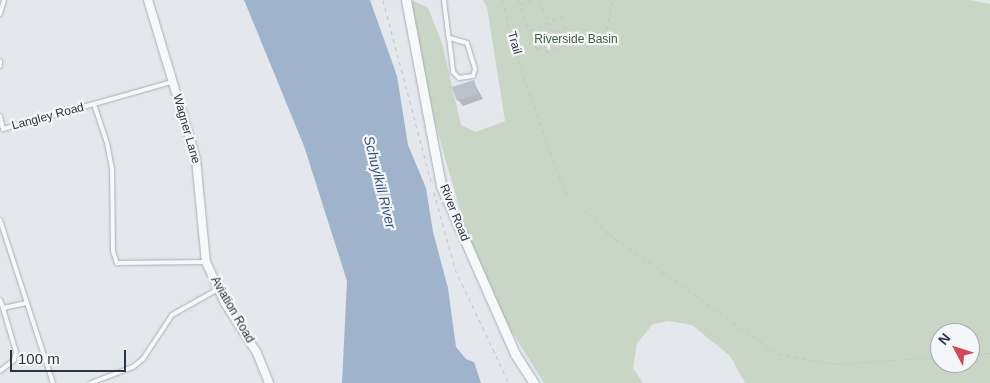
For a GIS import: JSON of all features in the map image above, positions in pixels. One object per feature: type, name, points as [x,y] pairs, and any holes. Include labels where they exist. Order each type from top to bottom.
[{"type":"street","name":"Wagner Lane","points":[[148,0],[196,159],[206,262]]},
{"type":"street","name":"River Road","points":[[406,0],[441,186],[515,354],[534,383]]},
{"type":"street","name":"Aviation Road","points":[[206,262],[218,289],[257,353],[269,383]]},
{"type":"lane","points":[[0,14],[4,0]]},
{"type":"lane","points":[[444,0],[449,38],[455,76],[459,78],[473,76],[475,69],[467,43],[449,38]]},
{"type":"lane","points":[[0,61],[0,66]]},
{"type":"lane","points":[[94,104],[172,82]]},
{"type":"lane","name":"Langley Road","points":[[0,116],[2,129],[94,104],[107,143],[112,169],[113,251],[117,263]]},
{"type":"lane","points":[[0,220],[53,383]]},
{"type":"lane","name":"Aviation Road","points":[[117,263],[206,262]]},
{"type":"lane","points":[[91,383],[133,367],[143,359],[172,315],[218,289]]},
{"type":"lane","points":[[0,300],[16,352],[14,360],[0,371]]},
{"type":"lane","points":[[3,308],[26,303]]},
{"type":"path","name":"Trail","points":[[502,0],[528,85],[565,192],[609,234],[778,354],[835,364],[930,358]]},
{"type":"path","points":[[518,0],[537,50],[571,35]]},
{"type":"path","points":[[520,5],[531,0]]},
{"type":"path","points":[[539,0],[559,46]]},
{"type":"path","points":[[605,37],[613,0]]},
{"type":"path","points":[[529,30],[568,14]]},
{"type":"path","points":[[533,41],[566,27]]},
{"type":"path","points":[[546,52],[573,41]]},
{"type":"green space","name":"Riverside Basin","points":[[411,0],[428,8],[442,43],[461,125],[476,132],[505,121],[487,7],[483,0],[970,0],[990,4],[990,383],[745,383],[730,356],[692,325],[669,321],[653,324],[637,343],[633,368],[643,383],[544,383],[494,303],[469,242],[431,108]]},
{"type":"water","name":"Schuylkill River","points":[[244,0],[370,0],[397,76],[408,145],[426,188],[433,232],[448,288],[456,347],[466,359],[474,362],[481,383],[342,383],[347,281],[304,146]]},
{"type":"building","points":[[474,80],[478,94],[457,101],[452,87]]}]
